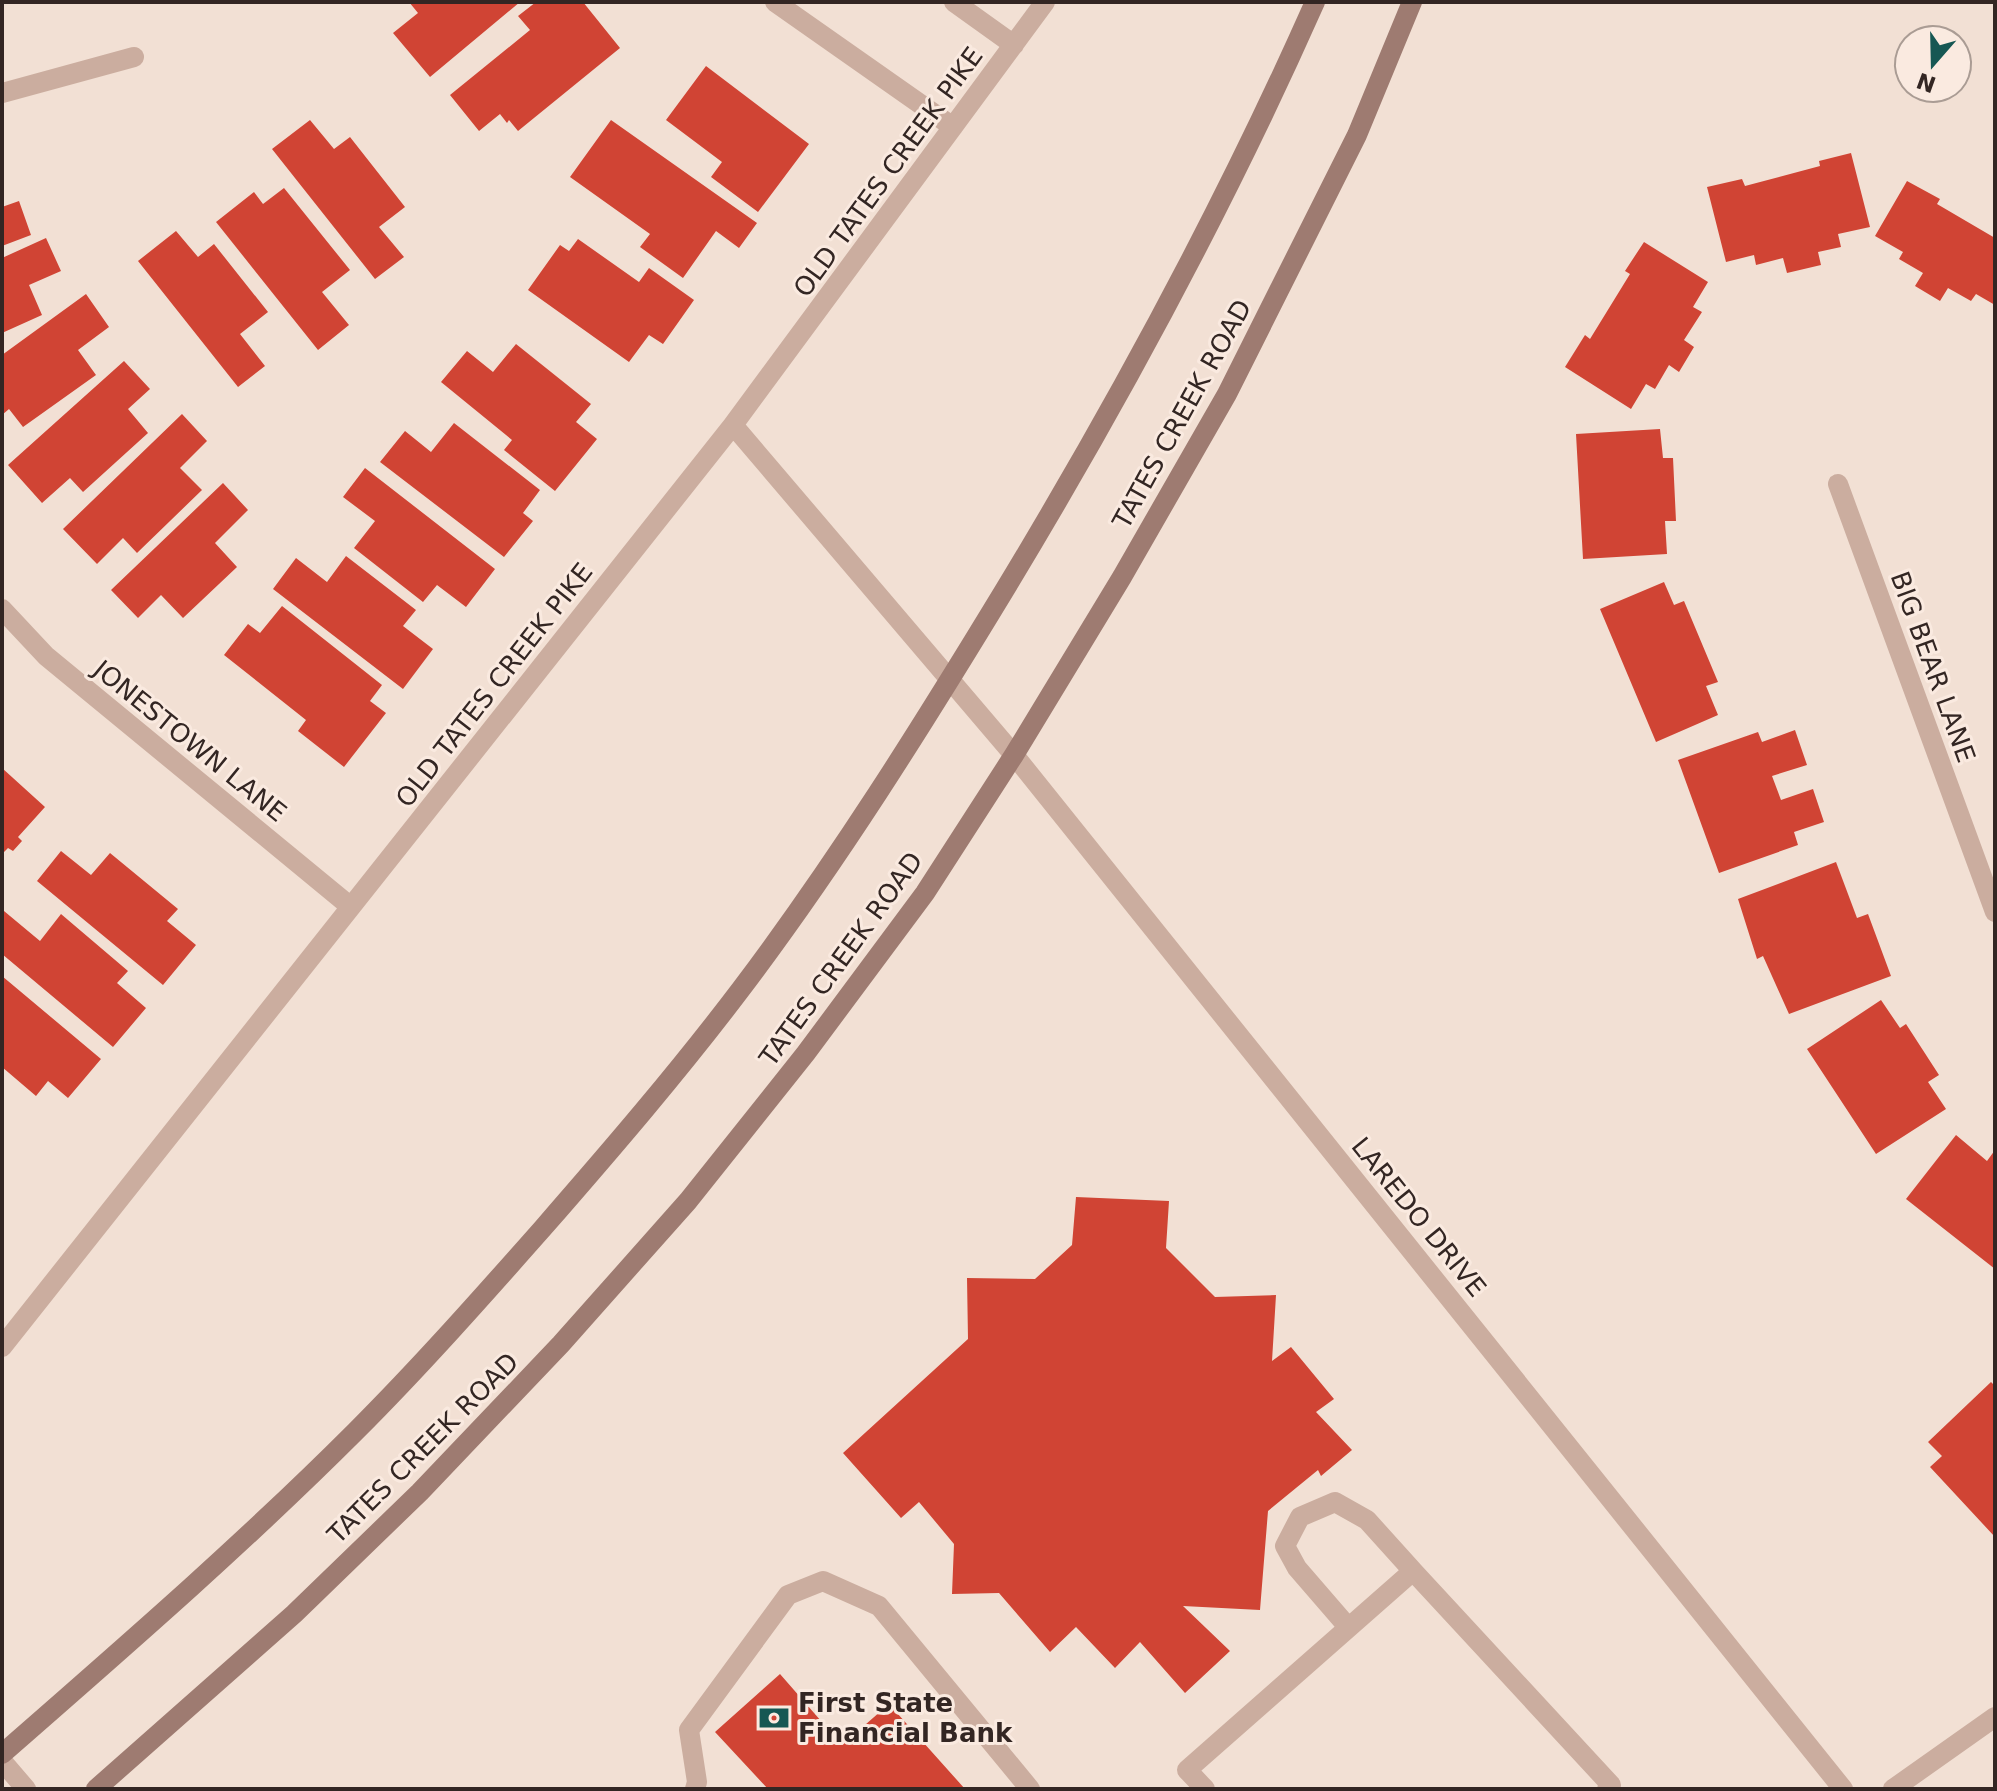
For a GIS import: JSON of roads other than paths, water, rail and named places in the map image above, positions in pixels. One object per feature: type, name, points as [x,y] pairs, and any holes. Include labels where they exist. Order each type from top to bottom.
[{"type":"main road","points":[[2,1754],[219,1563],[357,1430],[623,1137],[742,988],[853,831],[950,680],[1058,502],[1161,316],[1287,65],[1315,2]]},
{"type":"main road","name":"TATES CREEK ROAD","points":[[96,1789],[294,1614],[409,1503],[582,1321],[688,1201],[806,1053],[925,893],[1014,755],[1122,577],[1227,394],[1357,135],[1412,2]]},
{"type":"street","points":[[775,2],[953,127]]},
{"type":"street","points":[[954,2],[1014,45]]},
{"type":"street","name":"OLD TATES CREEK PIKE","points":[[2,1347],[733,425],[1045,2]]},
{"type":"street","points":[[2,93],[134,57]]},
{"type":"street","name":"LAREDO DRIVE","points":[[733,425],[1014,755],[1843,1789]]},
{"type":"street","name":"BIG BEAR LANE","points":[[1838,484],[1995,912]]},
{"type":"street","name":"JONESTOWN LANE","points":[[2,609],[46,656],[351,907]]},
{"type":"street","points":[[1348,1627],[1297,1568],[1285,1546],[1300,1517],[1335,1502],[1367,1520],[1611,1785],[1607,1789]]},
{"type":"street","points":[[1205,1789],[1187,1770],[1413,1571]]},
{"type":"street","points":[[695,1789],[697,1782],[689,1730],[788,1595],[823,1581],[879,1606],[1030,1789]]},
{"type":"street","points":[[1893,1789],[1995,1717]]},
{"type":"street","points":[[2,1761],[26,1789]]},
{"type":"place","name":"First State Financial Bank","points":[[774,1718]]}]
